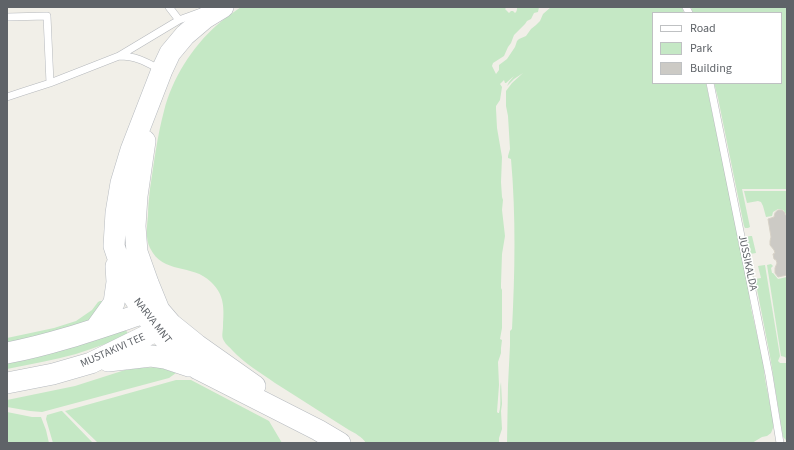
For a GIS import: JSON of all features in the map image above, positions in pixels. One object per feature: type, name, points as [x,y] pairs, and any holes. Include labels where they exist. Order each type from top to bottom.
[{"type":"main road","name":"NARVA MNT","points":[[223,7],[205,18],[185,36],[170,53],[158,79],[131,150],[121,183],[116,214],[114,246],[128,288],[158,320],[179,354],[198,368],[318,430],[340,443]]},
{"type":"main road","name":"NARVA MNT","points":[[158,79],[143,153],[134,226],[137,252],[148,283],[158,320],[197,345],[318,430]]},
{"type":"main road","points":[[96,328],[114,303],[117,282],[114,246]]},
{"type":"main road","name":"MUSTAKIVI TEE","points":[[7,353],[62,340],[96,328],[158,320]]},
{"type":"main road","name":"MUSTAKIVI TEE","points":[[7,383],[53,374],[91,363],[158,320]]},
{"type":"main road","points":[[91,363],[151,356],[165,358],[198,368]]},
{"type":"lane","points":[[169,7],[179,20]]},
{"type":"lane","points":[[7,93],[7,97],[50,84],[119,56],[179,20],[212,7]]},
{"type":"lane","points":[[7,17],[47,16],[50,84]]},
{"type":"lane","points":[[119,56],[129,56],[142,60],[158,79]]},
{"type":"lane","name":"JUSSIKALDA","points":[[710,84],[762,338],[779,442]]},
{"type":"green space","points":[[241,7],[507,7],[505,9],[509,13],[513,11],[515,13],[517,7],[539,7],[538,12],[534,13],[531,19],[527,21],[514,35],[504,56],[493,63],[492,66],[496,74],[499,70],[499,65],[507,59],[517,41],[526,36],[540,21],[543,14],[551,7],[682,7],[684,12],[652,12],[652,84],[706,84],[763,362],[773,420],[773,428],[771,433],[752,443],[507,443],[510,331],[512,329],[514,287],[514,202],[511,159],[508,158],[510,149],[506,91],[523,73],[507,86],[514,76],[506,83],[504,80],[500,84],[502,87],[500,100],[496,106],[497,128],[502,157],[502,210],[505,236],[502,254],[501,284],[502,328],[500,339],[502,340],[501,353],[498,362],[498,413],[500,405],[501,382],[502,404],[502,429],[499,443],[366,443],[358,435],[275,383],[242,360],[223,339],[223,302],[216,287],[203,276],[195,272],[170,266],[162,262],[150,248],[147,240],[148,205],[158,140],[164,111],[172,87],[191,53],[217,25]]},
{"type":"green space","points":[[691,7],[787,7],[787,189],[742,189],[750,227],[748,228],[745,228],[744,226],[714,84],[782,84],[782,12],[693,12]]},
{"type":"green space","points":[[744,191],[787,191],[787,213],[786,214],[783,210],[778,209],[773,212],[772,216],[766,217],[761,202],[758,201],[747,203]]},
{"type":"green space","points":[[752,236],[756,253],[750,254],[746,237]]},
{"type":"green space","points":[[771,264],[773,266],[771,268],[772,273],[778,279],[787,277],[787,359],[781,356],[767,265]]},
{"type":"green space","points":[[765,265],[780,356],[778,361],[780,363],[787,363],[786,440],[783,437],[770,356],[755,279],[761,278],[758,266]]},
{"type":"green space","points":[[100,301],[106,303],[84,325],[7,344],[7,338],[54,328],[76,321],[92,310]]},
{"type":"green space","points":[[125,329],[129,335],[83,352],[7,369],[7,361],[52,353],[90,342]]},
{"type":"green space","points":[[158,367],[176,373],[169,378],[42,412],[7,407],[7,400],[75,386],[125,370]]},
{"type":"green space","points":[[176,380],[191,380],[269,421],[282,443],[98,443],[65,411]]},
{"type":"green space","points":[[62,411],[93,443],[53,443],[46,419],[47,415]]},
{"type":"green space","points":[[7,412],[32,417],[41,417],[49,443],[7,443]]},
{"type":"building","points":[[778,210],[782,210],[785,215],[787,215],[787,275],[778,277],[775,273],[777,263],[773,254],[775,253],[770,245],[771,237],[768,219],[774,217]]}]
